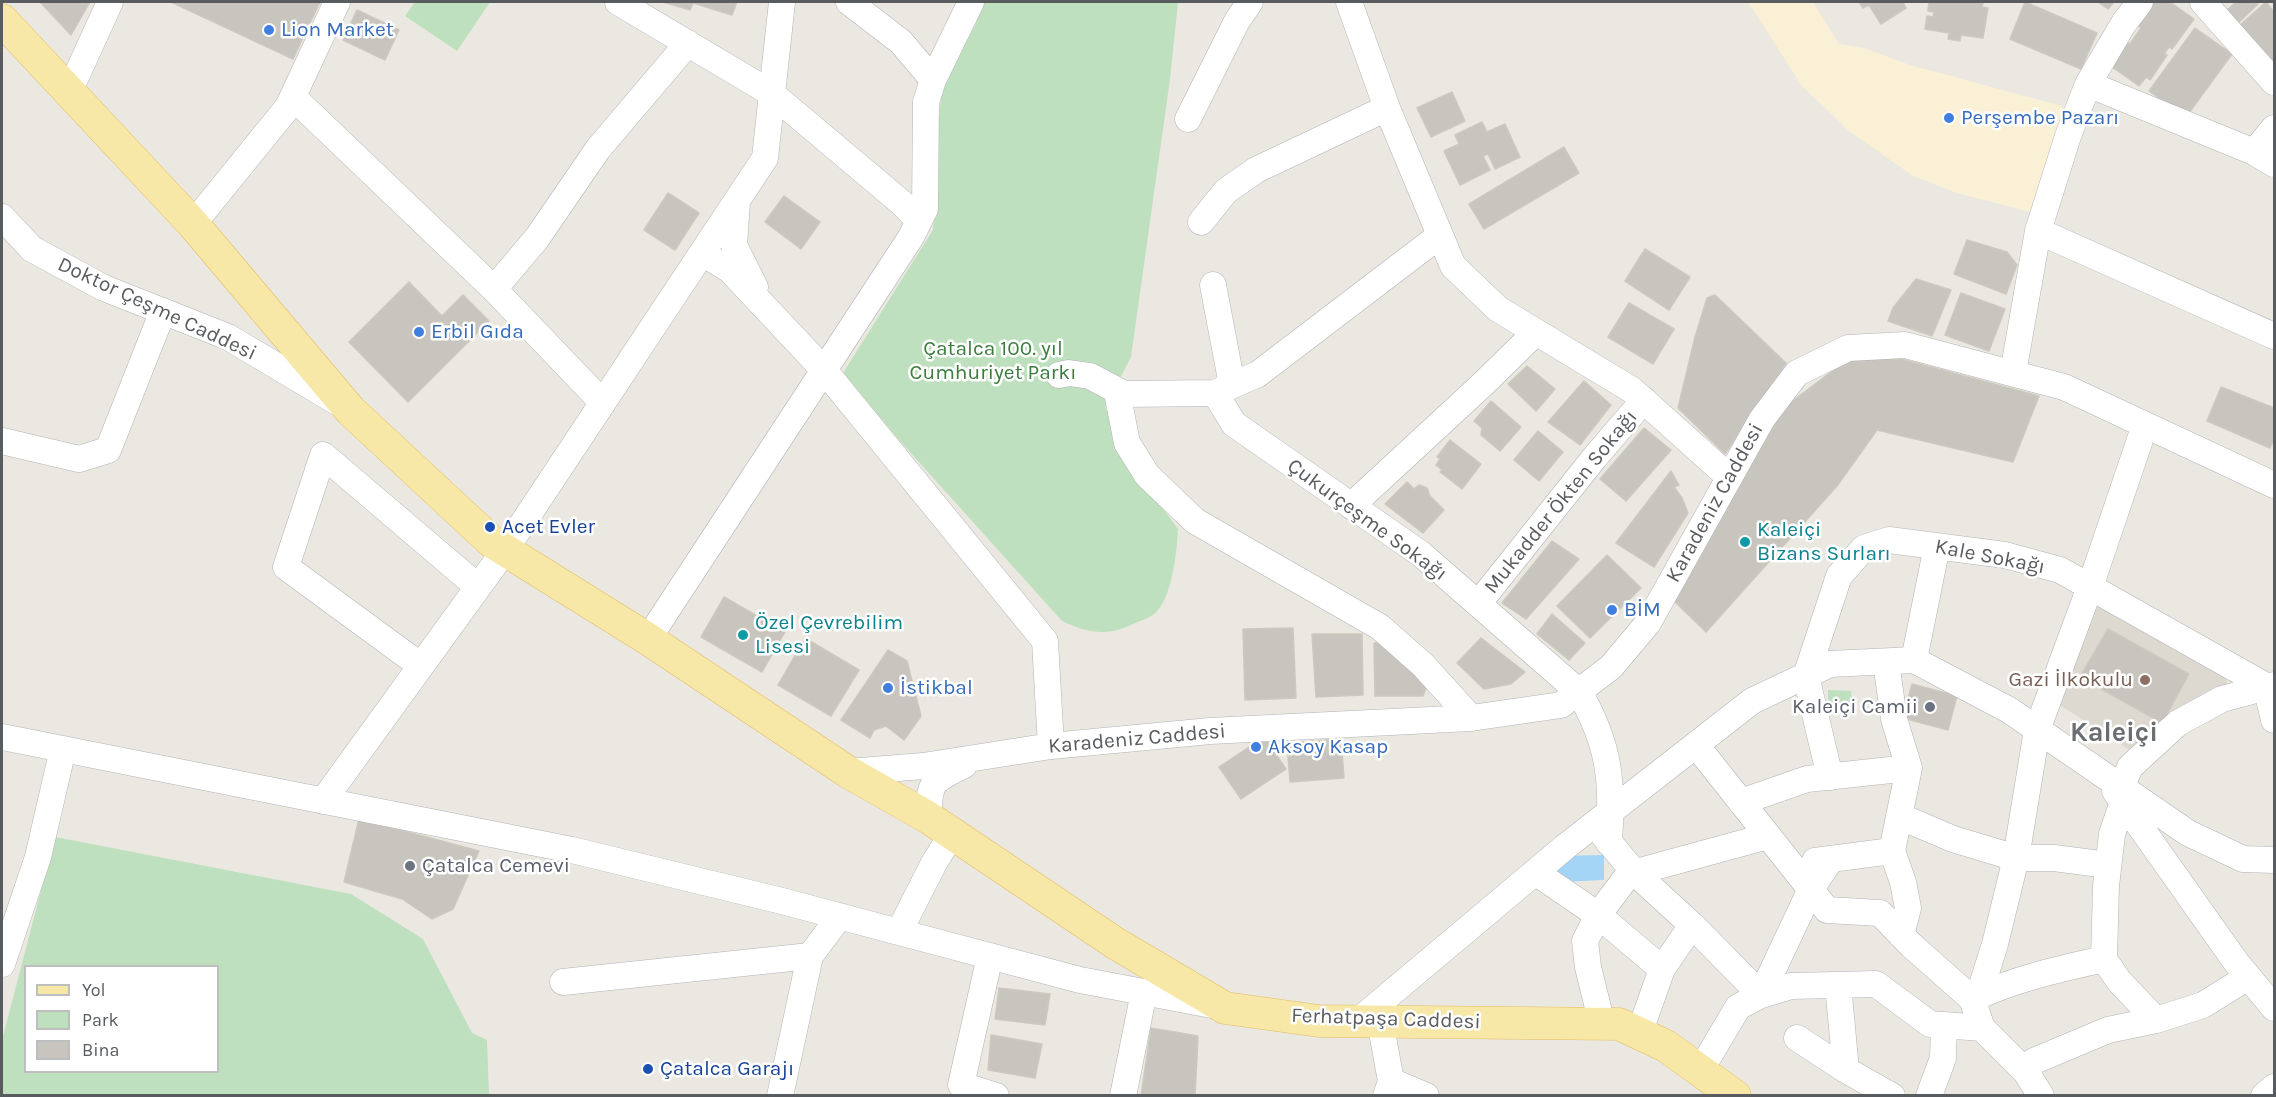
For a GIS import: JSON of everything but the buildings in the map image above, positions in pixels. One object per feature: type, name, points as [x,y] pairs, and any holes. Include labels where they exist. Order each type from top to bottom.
[{"type":"main road","name":"Ferhatpaşa Caddesi","points":[[2,20],[193,224],[350,410],[492,542],[648,639],[848,772],[940,826],[1115,943],[1225,1008],[1319,1021],[1619,1024],[1666,1047],[1735,1095]]},
{"type":"street","points":[[69,92],[110,2]]},
{"type":"street","points":[[193,224],[288,107],[337,2]]},
{"type":"street","points":[[618,2],[771,93],[903,204],[919,221]]},
{"type":"street","points":[[323,801],[505,550],[765,158],[782,2]]},
{"type":"street","points":[[849,2],[901,42],[933,80]]},
{"type":"street","points":[[648,639],[926,209],[926,102],[933,80],[970,2]]},
{"type":"street","points":[[1188,118],[1237,21],[1250,2]]},
{"type":"street","points":[[1349,2],[1388,108],[1453,266],[1498,309],[1632,390],[1729,477]]},
{"type":"street","points":[[2013,373],[2038,231],[2068,136],[2088,84],[2124,23],[2140,2]]},
{"type":"street","points":[[2203,2],[2274,82]]},
{"type":"street","points":[[494,289],[537,238],[598,149],[688,43]]},
{"type":"street","points":[[2088,84],[2264,158],[2274,128]]},
{"type":"street","points":[[293,97],[494,289],[603,403]]},
{"type":"street","points":[[1201,222],[1226,191],[1256,170],[1388,108]]},
{"type":"street","points":[[738,200],[734,245],[766,309]]},
{"type":"street","name":"Doktor Çeşme Caddesi","points":[[2,217],[32,249],[104,288],[228,337],[350,410]]},
{"type":"street","points":[[2038,231],[2274,336]]},
{"type":"street","points":[[1059,375],[1069,373],[1090,376],[1117,392],[1134,395],[1224,389],[1258,374],[1439,236]]},
{"type":"street","points":[[702,253],[730,270],[824,370],[1045,641],[1051,746]]},
{"type":"street","points":[[1213,285],[1224,389]]},
{"type":"street","points":[[2,441],[79,459],[108,450],[163,311]]},
{"type":"street","points":[[1351,506],[1536,333]]},
{"type":"street","name":"Karadeniz Caddesi","points":[[848,772],[923,766],[1051,746],[1210,731],[1471,718],[1561,705],[1611,667],[1648,623],[1762,419],[1797,373],[1848,348],[1905,345],[2064,387],[2274,485]]},
{"type":"street","name":"Çukurçeşme Sokağı","points":[[1224,389],[1234,424],[1421,554],[1579,692],[1593,716],[1609,765],[1605,826]]},
{"type":"street","points":[[1117,392],[1127,443],[1147,476],[1195,521],[1380,627],[1423,664],[1471,718]]},
{"type":"street","name":"Mukadder Ökten Sokağı","points":[[1478,604],[1595,457],[1644,400]]},
{"type":"street","points":[[2041,1095],[2026,1072],[1982,1028],[1975,997],[1995,945],[2016,858],[2037,730],[2090,587],[2145,424]]},
{"type":"street","points":[[421,666],[286,567],[323,455],[478,587]]},
{"type":"street","name":"Kale Sokağı","points":[[1806,676],[1839,576],[1864,548],[1889,540],[2005,555],[2060,570],[2270,686]]},
{"type":"street","points":[[1914,660],[1937,546]]},
{"type":"street","points":[[1426,1095],[1389,1088],[1369,1021],[1535,872],[1605,826],[1696,745],[1752,701],[1830,664],[1914,660],[2009,710],[2117,789],[2188,833],[2243,859],[2274,860]]},
{"type":"street","points":[[1886,662],[1894,719],[1909,768],[1892,850],[1903,882],[1908,909],[1901,935]]},
{"type":"street","points":[[1806,676],[1830,777]]},
{"type":"street","points":[[2156,1020],[2119,981],[2104,959],[2108,865],[2117,789],[2130,766],[2178,723],[2222,699],[2270,686],[2274,720]]},
{"type":"street","points":[[2,737],[572,850],[840,916],[1080,980],[1225,1008]]},
{"type":"street","points":[[1696,745],[1827,910],[1880,913],[1901,935],[1975,997]]},
{"type":"street","points":[[2,964],[38,857],[63,749]]},
{"type":"street","name":"Karadeniz Caddesi","points":[[940,826],[928,794],[938,777],[978,758]]},
{"type":"street","points":[[1741,802],[1807,779],[1909,768]]},
{"type":"street","points":[[2117,789],[2248,977],[2274,1008]]},
{"type":"street","points":[[1899,816],[1953,839],[2016,858],[2054,858],[2108,865]]},
{"type":"street","points":[[899,932],[934,863],[940,826]]},
{"type":"street","points":[[1605,826],[1634,872],[1692,925],[1761,995]]},
{"type":"street","points":[[1602,1024],[1588,967],[1585,941],[1598,915],[1629,874],[1768,836]]},
{"type":"street","points":[[1790,863],[1892,850]]},
{"type":"street","points":[[1761,995],[1811,889],[1831,859]]},
{"type":"street","points":[[1535,872],[1598,915],[1662,969]]},
{"type":"street","points":[[780,1095],[810,956],[840,916]]},
{"type":"street","points":[[1639,1034],[1662,969],[1692,925]]},
{"type":"street","points":[[563,982],[810,956]]},
{"type":"street","points":[[990,956],[961,1086],[996,1095]]},
{"type":"street","points":[[1975,997],[2048,971],[2104,959]]},
{"type":"street","points":[[2026,1072],[2034,1061],[2108,1030],[2156,1020],[2203,1005],[2248,977]]},
{"type":"street","points":[[1700,1071],[1737,1007],[1761,995],[1791,986],[1876,984],[1930,1024],[1982,1028]]},
{"type":"street","points":[[1838,985],[1846,1070]]},
{"type":"street","points":[[1123,1095],[1144,992]]},
{"type":"street","points":[[1929,1095],[1942,1058],[1944,1025]]},
{"type":"street","points":[[1797,1038],[1846,1070],[1892,1095]]},
{"type":"street","points":[[2264,1095],[2274,1087]]},
{"type":"shaded area","name":"Perşembe Pazarı","points":[[1748,2],[1813,2],[1839,44],[1864,48],[1910,65],[2062,106],[2060,134],[2034,213],[1957,193],[1913,176],[1848,130],[1802,86]]},
{"type":"shaded area","name":"Gazi İlkokulu","points":[[2097,600],[2222,670],[2230,690],[2136,754],[2055,702]]},
{"type":"green space","points":[[415,2],[490,2],[457,51],[405,16]]},
{"type":"green space","name":"Çatalca 100. yıl Cumhuriyet Parkı","points":[[983,2],[1178,2],[1170,79],[1131,357],[1105,407],[1136,473],[1178,529],[1176,550],[1169,587],[1160,607],[1150,617],[1114,631],[1089,631],[1062,621],[900,441],[843,373],[933,230],[942,88],[976,24]]},
{"type":"green space","points":[[1828,690],[1851,691],[1853,708],[1828,705]]},
{"type":"green space","points":[[55,837],[351,894],[423,939],[472,1033],[487,1040],[489,1095],[2,1096],[2,1040]]},
{"type":"water","points":[[1604,855],[1604,880],[1558,882],[1557,856]]},
{"type":"place","name":"Lion Market","points":[[269,30]]},
{"type":"place","name":"Perşembe Pazarı","points":[[1949,118]]},
{"type":"place","name":"Erbil Gıda","points":[[419,332]]},
{"type":"place","name":"Acet Evler","points":[[490,527]]},
{"type":"place","name":"Kaleiçi Bizans Surları","points":[[1745,542]]},
{"type":"place","name":"BİM","points":[[1612,610]]},
{"type":"place","name":"Özel Çevrebilim Lisesi","points":[[743,635]]},
{"type":"place","name":"Gazi İlkokulu","points":[[2145,680]]},
{"type":"place","name":"İstikbal","points":[[888,688]]},
{"type":"place","name":"Kaleiçi Camii","points":[[1930,707]]},
{"type":"place","name":"Aksoy Kasap","points":[[1256,747]]},
{"type":"place","name":"Çatalca Cemevi","points":[[410,866]]},
{"type":"place","name":"Çatalca Garajı","points":[[648,1069]]},
{"type":"district","name":"Kaleiçi","points":[[2114,733]]}]
